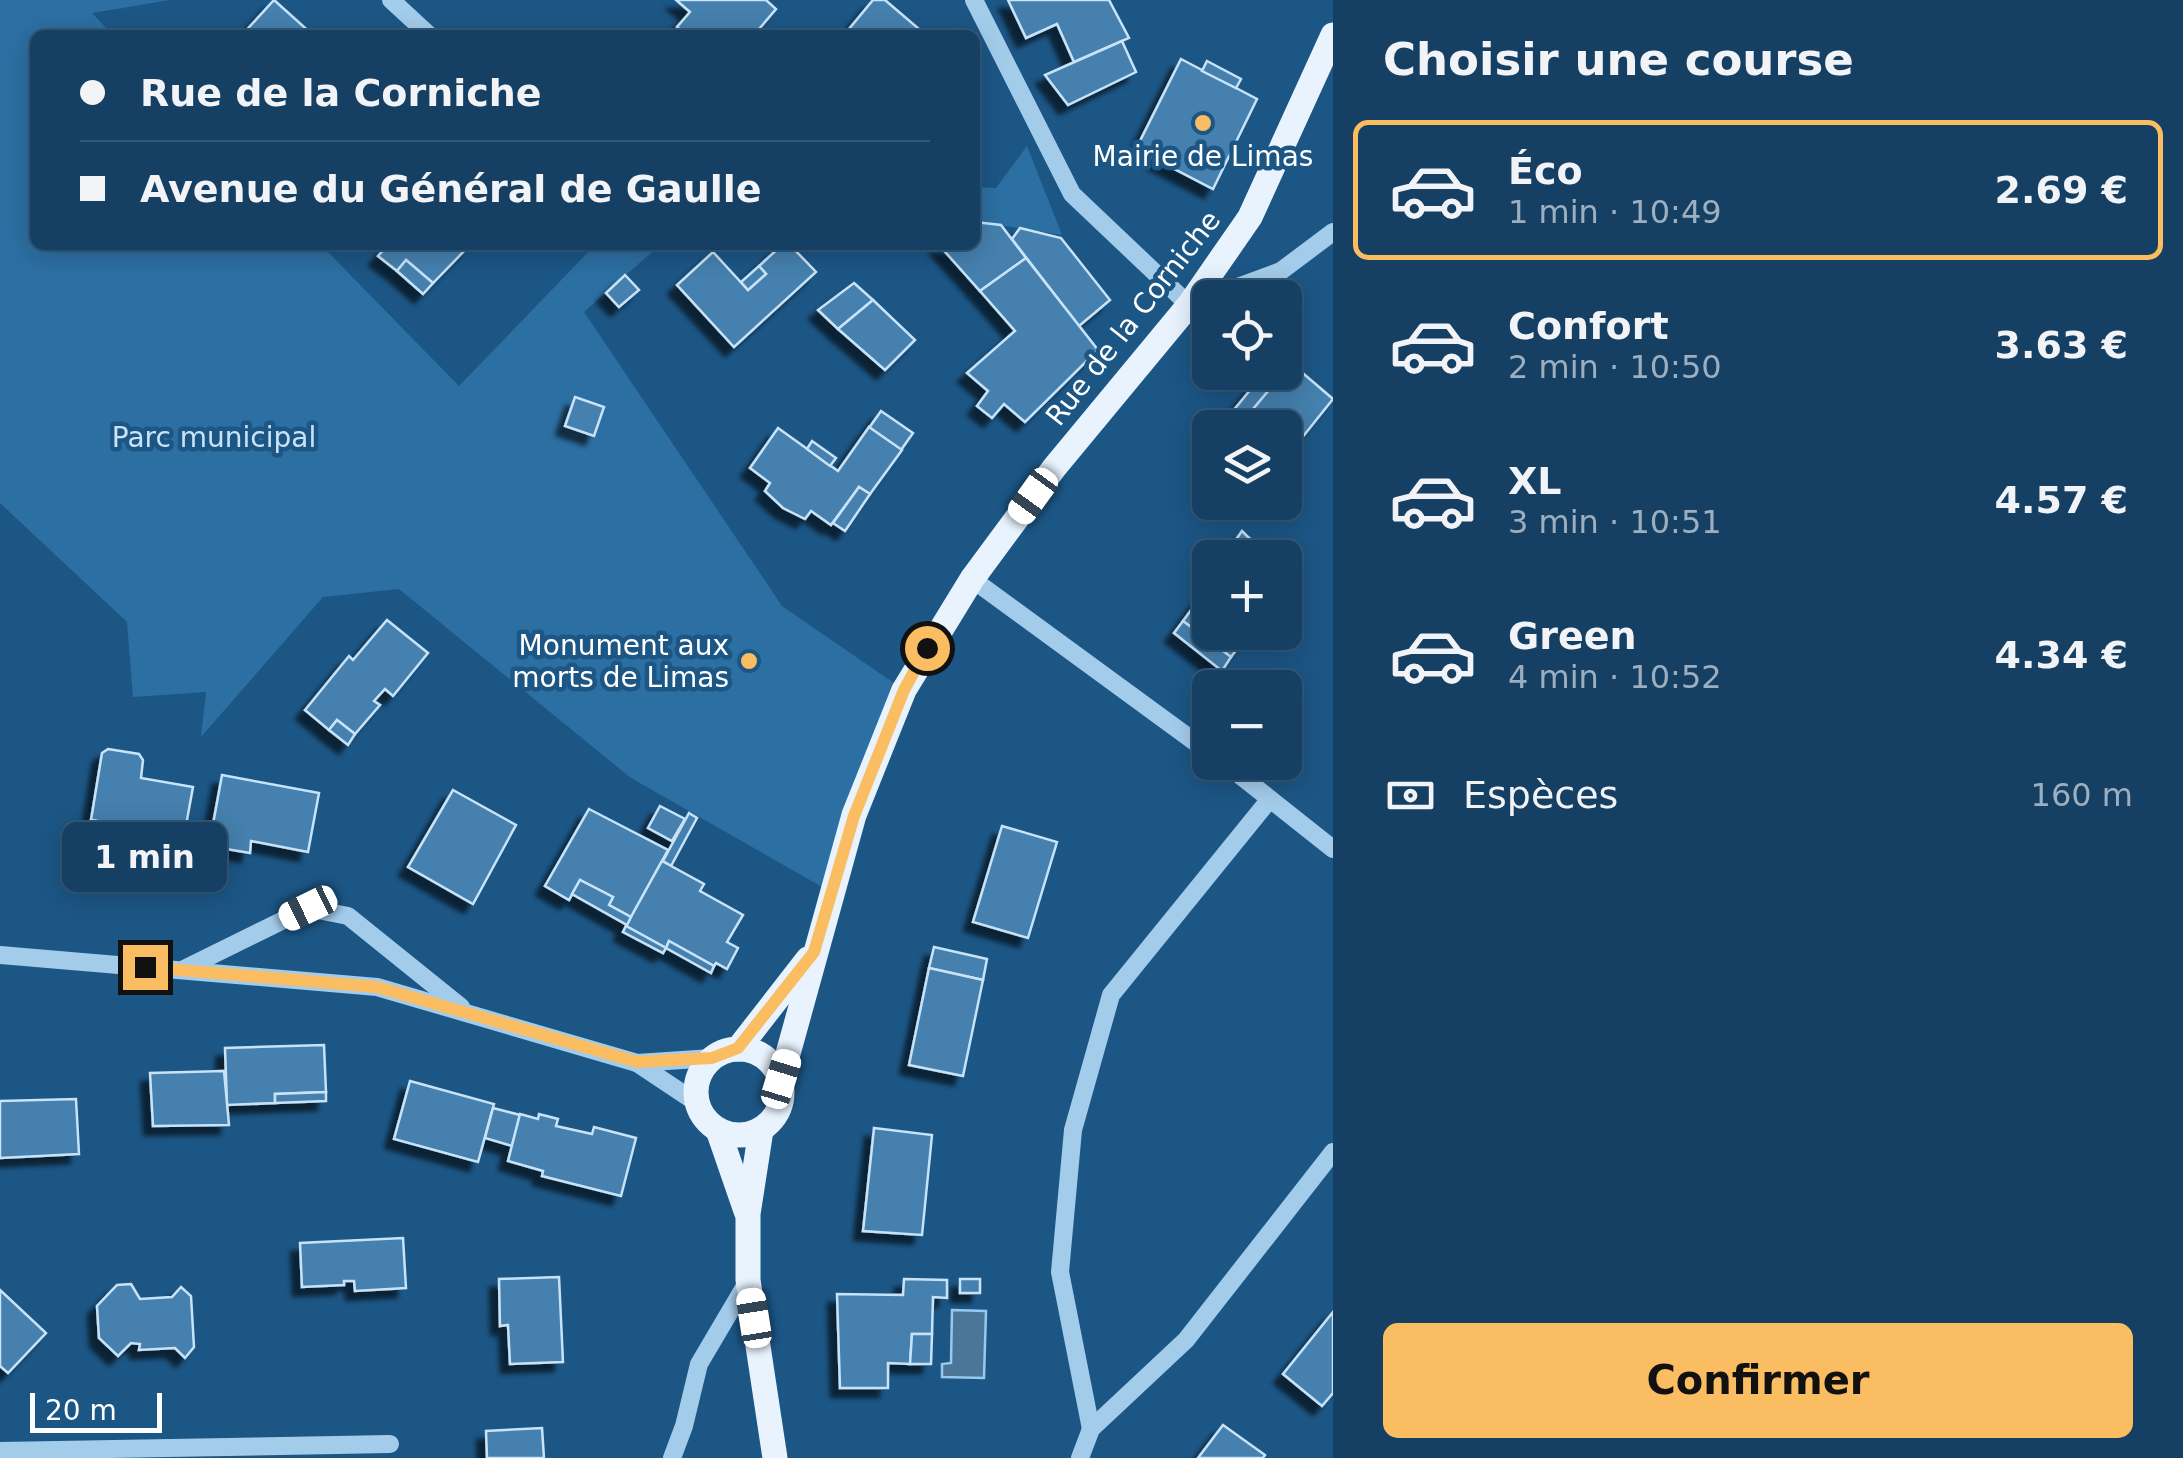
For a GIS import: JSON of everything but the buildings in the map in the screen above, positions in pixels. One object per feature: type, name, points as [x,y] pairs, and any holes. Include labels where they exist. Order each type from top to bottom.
[{"type":"main road","name":"Rue de la Corniche","points":[[775,1458],[748,1280],[748,1214],[761,1130],[780,1108],[781,1079],[854,816],[904,690],[972,579],[1054,468],[1188,305],[1250,217],[1333,35]]},
{"type":"main road","name":"Rue de la Corniche","points":[[738,1048],[814,952]]},
{"type":"main road","points":[[697,1104],[697,1078],[712,1058],[738,1048],[765,1057],[781,1079]]},
{"type":"main road","name":"Rue de la Corniche","points":[[697,1104],[708,1124],[718,1130],[748,1214]]},
{"type":"main road","points":[[718,1130],[732,1135],[761,1130]]},
{"type":"street","points":[[392,0],[424,30]]},
{"type":"street","points":[[974,0],[1072,194],[1188,305],[1281,271],[1333,232]]},
{"type":"street","points":[[972,579],[1192,740]]},
{"type":"street","points":[[1246,780],[1333,849]]},
{"type":"street","points":[[1092,1429],[1060,1272],[1073,1130],[1111,995],[1270,799]]},
{"type":"street","points":[[181,970],[308,908],[348,916],[469,1014]]},
{"type":"street","points":[[0,955],[377,987],[637,1062],[712,1058]]},
{"type":"street","points":[[637,1062],[697,1104]]},
{"type":"street","points":[[1080,1458],[1092,1429],[1186,1340],[1333,1152]]},
{"type":"street","points":[[672,1458],[699,1364],[748,1280]]},
{"type":"street","points":[[0,1451],[390,1444]]},
{"type":"green space","name":"Parc municipal","points":[[0,0],[170,0],[92,13],[108,30],[30,30],[30,250],[326,250],[459,386],[590,250],[654,250],[584,312],[782,606],[904,690],[831,892],[631,778],[399,589],[323,597],[201,737],[206,692],[133,697],[127,622],[0,503]]},
{"type":"green space","points":[[1027,146],[1062,235],[980,222],[980,187],[996,188]]},
{"type":"shaded area","points":[[952,1310],[986,1311],[984,1378],[942,1377],[942,1364],[951,1363]]},
{"type":"place","name":"Mairie de Limas","points":[[1203,123]]},
{"type":"place","name":"Monument aux morts de Limas","points":[[749,661]]},
{"type":"route","points":[[145,967],[377,987],[637,1062],[712,1058],[738,1048],[814,952],[854,816],[904,690],[927,648]]}]
